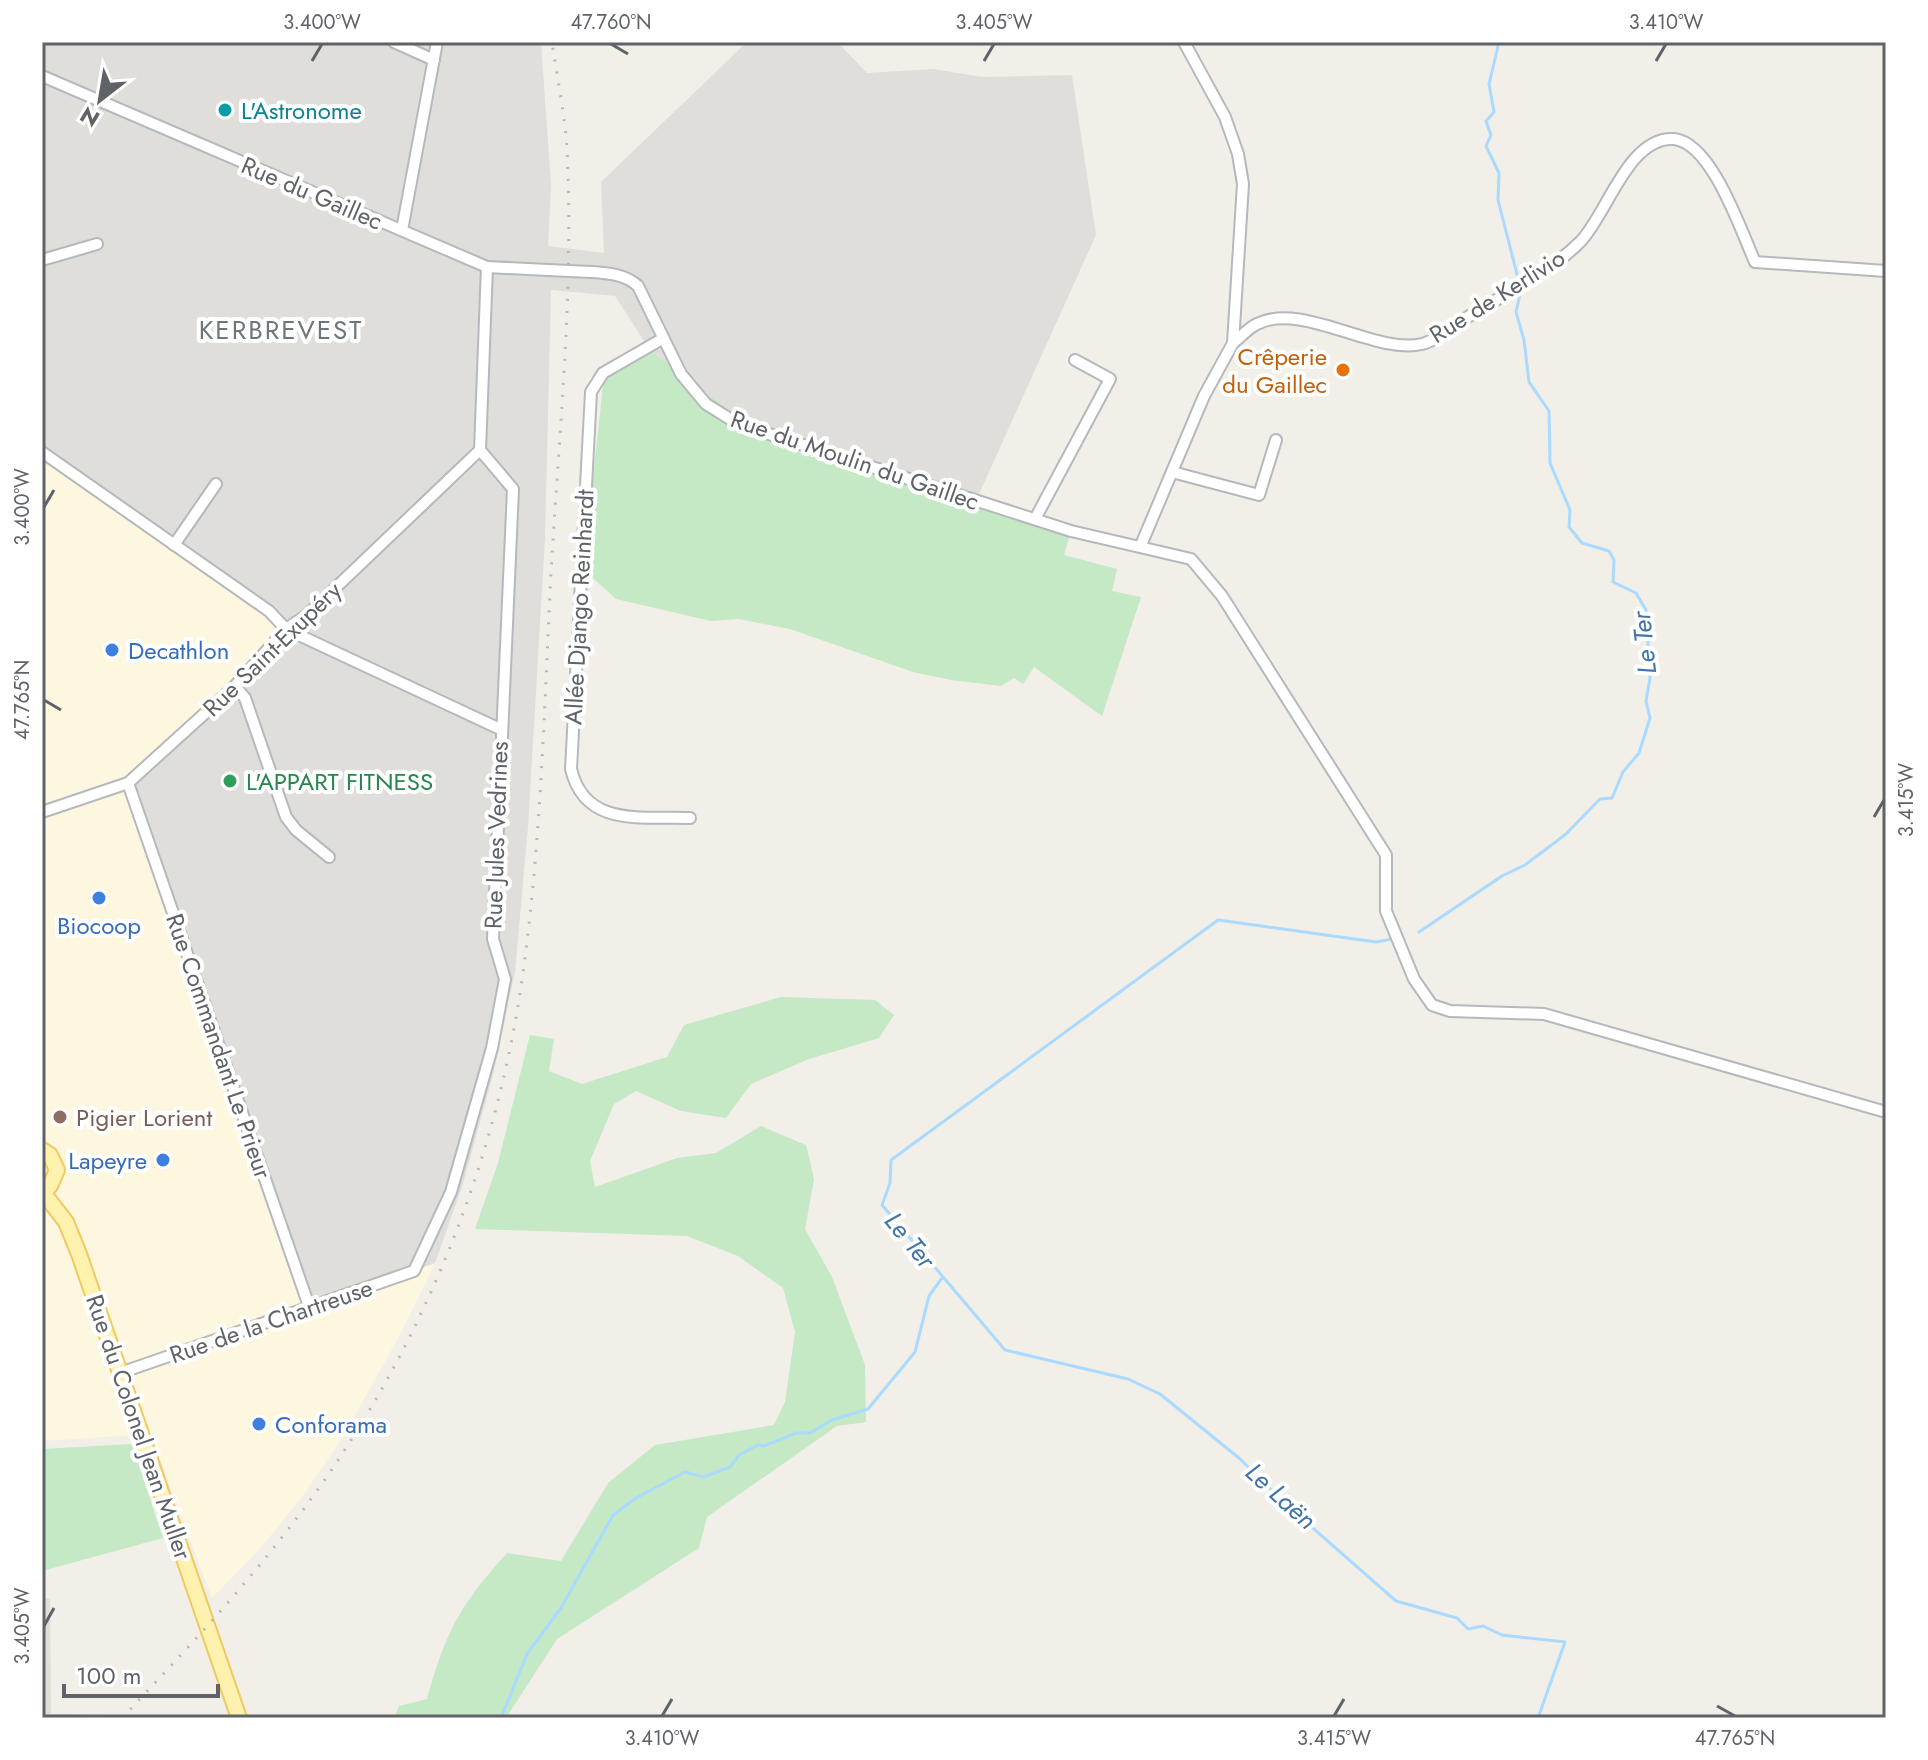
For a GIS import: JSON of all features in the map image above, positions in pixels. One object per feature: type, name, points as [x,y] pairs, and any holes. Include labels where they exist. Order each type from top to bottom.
[{"type":"main road","name":"Rue du Colonel Jean Muller","points":[[42,1150],[55,1162],[55,1178],[66,1222],[239,1718]]},
{"type":"main road","points":[[42,1191],[55,1178]]},
{"type":"main road","name":"Rue du Colonel Jean Muller","points":[[42,1191],[66,1222]]},
{"type":"street","points":[[394,42],[434,60]]},
{"type":"street","points":[[402,230],[437,42]]},
{"type":"street","points":[[1141,545],[1204,396],[1233,343],[1243,184],[1238,154],[1225,117],[1184,42]]},
{"type":"street","name":"Rue du Gaillec","points":[[42,76],[487,267],[591,272]]},
{"type":"street","name":"Rue de Kerlivio","points":[[1233,343],[1255,324],[1273,318],[1343,329],[1395,346],[1424,343],[1556,264],[1582,240],[1631,162],[1656,141],[1677,139],[1694,150],[1713,169],[1755,262],[1886,271]]},
{"type":"street","points":[[42,260],[97,244]]},
{"type":"street","points":[[480,450],[487,267]]},
{"type":"street","name":"Rue du Moulin du Gaillec","points":[[591,272],[631,280],[643,293],[662,339],[697,395],[738,424],[1071,531],[1191,559],[1222,596],[1386,855],[1386,911],[1414,979],[1432,1005],[1450,1011],[1544,1014],[1886,1112]]},
{"type":"street","name":"Allée Django Reinhardt","points":[[662,339],[603,373],[591,392],[571,769],[580,794],[606,814],[690,818]]},
{"type":"street","points":[[1035,519],[1110,379],[1075,360]]},
{"type":"street","points":[[1172,472],[1259,495],[1276,440]]},
{"type":"street","name":"Rue Saint-Exupéry","points":[[42,812],[128,783],[235,686],[286,629],[329,594],[480,450]]},
{"type":"street","name":"Rue Jules Vedrines","points":[[419,1265],[456,1177],[492,1048],[505,979],[493,939],[513,489],[480,450]]},
{"type":"street","points":[[42,452],[269,611],[286,629],[500,729]]},
{"type":"street","points":[[174,545],[216,484]]},
{"type":"street","points":[[235,686],[245,698],[286,817],[296,830],[329,857]]},
{"type":"street","name":"Rue Commandant Le Prieur","points":[[128,783],[310,1309]]},
{"type":"street","name":"Rue de la Chartreuse","points":[[120,1373],[413,1272],[419,1265]]},
{"type":"shaded area","points":[[42,42],[541,42],[551,185],[548,246],[604,253],[601,182],[747,42],[837,42],[867,73],[933,69],[982,77],[1072,75],[1096,235],[979,494],[737,416],[650,350],[615,296],[551,290],[545,538],[528,827],[515,972],[493,1075],[463,1184],[435,1263],[310,1309],[128,783],[235,686],[285,629],[42,452]]},
{"type":"shaded area","points":[[42,452],[286,629],[413,1272],[435,1263],[402,1331],[341,1440],[301,1498],[258,1551],[212,1598],[151,1434],[42,1441]]},
{"type":"shaded area","points":[[42,1597],[50,1599],[51,1714],[107,1715],[105,1718],[42,1718]]},
{"type":"green space","points":[[650,350],[737,416],[979,494],[1071,531],[1064,555],[1117,569],[1112,591],[1141,597],[1102,716],[1034,667],[1023,684],[1014,678],[1001,686],[951,680],[913,672],[790,629],[738,619],[711,621],[616,599],[583,569],[604,377]]},
{"type":"green space","points":[[781,997],[875,1000],[894,1015],[879,1038],[809,1059],[751,1084],[726,1118],[681,1111],[636,1091],[614,1104],[590,1161],[595,1187],[677,1158],[716,1153],[761,1126],[806,1145],[814,1179],[805,1229],[832,1277],[865,1365],[866,1422],[837,1426],[707,1517],[699,1548],[557,1639],[506,1718],[394,1718],[399,1706],[427,1699],[456,1620],[477,1588],[507,1553],[561,1561],[608,1483],[655,1445],[774,1425],[785,1402],[795,1332],[783,1288],[738,1256],[687,1236],[475,1229],[498,1163],[530,1035],[554,1039],[549,1071],[582,1084],[667,1057],[684,1025]]},
{"type":"green space","points":[[132,1444],[163,1538],[42,1571],[42,1449]]},
{"type":"waterway","name":"Le Ter","points":[[1499,42],[1489,84],[1494,112],[1486,121],[1491,135],[1486,146],[1499,173],[1498,200],[1519,282]]},
{"type":"waterway","name":"Le Ter","points":[[1419,932],[1502,876],[1525,865],[1566,834],[1600,799],[1612,798],[1623,772],[1639,753],[1650,718],[1646,701],[1650,678],[1646,610],[1636,593],[1613,582],[1614,560],[1609,551],[1582,543],[1569,527],[1570,510],[1550,463],[1549,411],[1529,382],[1524,340],[1516,312],[1520,294]]},
{"type":"waterway","name":"Le Laën","points":[[1392,939],[1376,942],[1218,920],[891,1160],[890,1183],[882,1205],[1005,1350],[1128,1379],[1160,1394],[1239,1458],[1290,1508],[1396,1601],[1457,1618],[1468,1629],[1483,1626],[1502,1635],[1565,1642],[1538,1718]]},
{"type":"waterway","name":"Le Ter","points":[[501,1718],[527,1654],[561,1608],[613,1515],[636,1498],[685,1472],[704,1477],[730,1467],[739,1455],[758,1445],[764,1446],[796,1433],[810,1433],[832,1420],[868,1409],[915,1352],[929,1296],[942,1278]]},
{"type":"railway","points":[[122,1718],[271,1551],[316,1492],[389,1376],[448,1252],[472,1187],[509,1055],[521,987],[533,884],[565,361],[569,255],[567,149],[552,42]]},
{"type":"place","name":"L'Astronome","points":[[225,110]]},
{"type":"place","name":"Crêperie du Gaillec","points":[[1343,370]]},
{"type":"place","name":"Decathlon","points":[[112,650]]},
{"type":"place","name":"L'APPART FITNESS","points":[[230,781]]},
{"type":"place","name":"Biocoop","points":[[99,898]]},
{"type":"place","name":"Pigier Lorient","points":[[60,1117]]},
{"type":"place","name":"Lapeyre","points":[[163,1160]]},
{"type":"place","name":"Conforama","points":[[259,1424]]},
{"type":"district","name":"KERBREVEST","points":[[281,330]]}]
